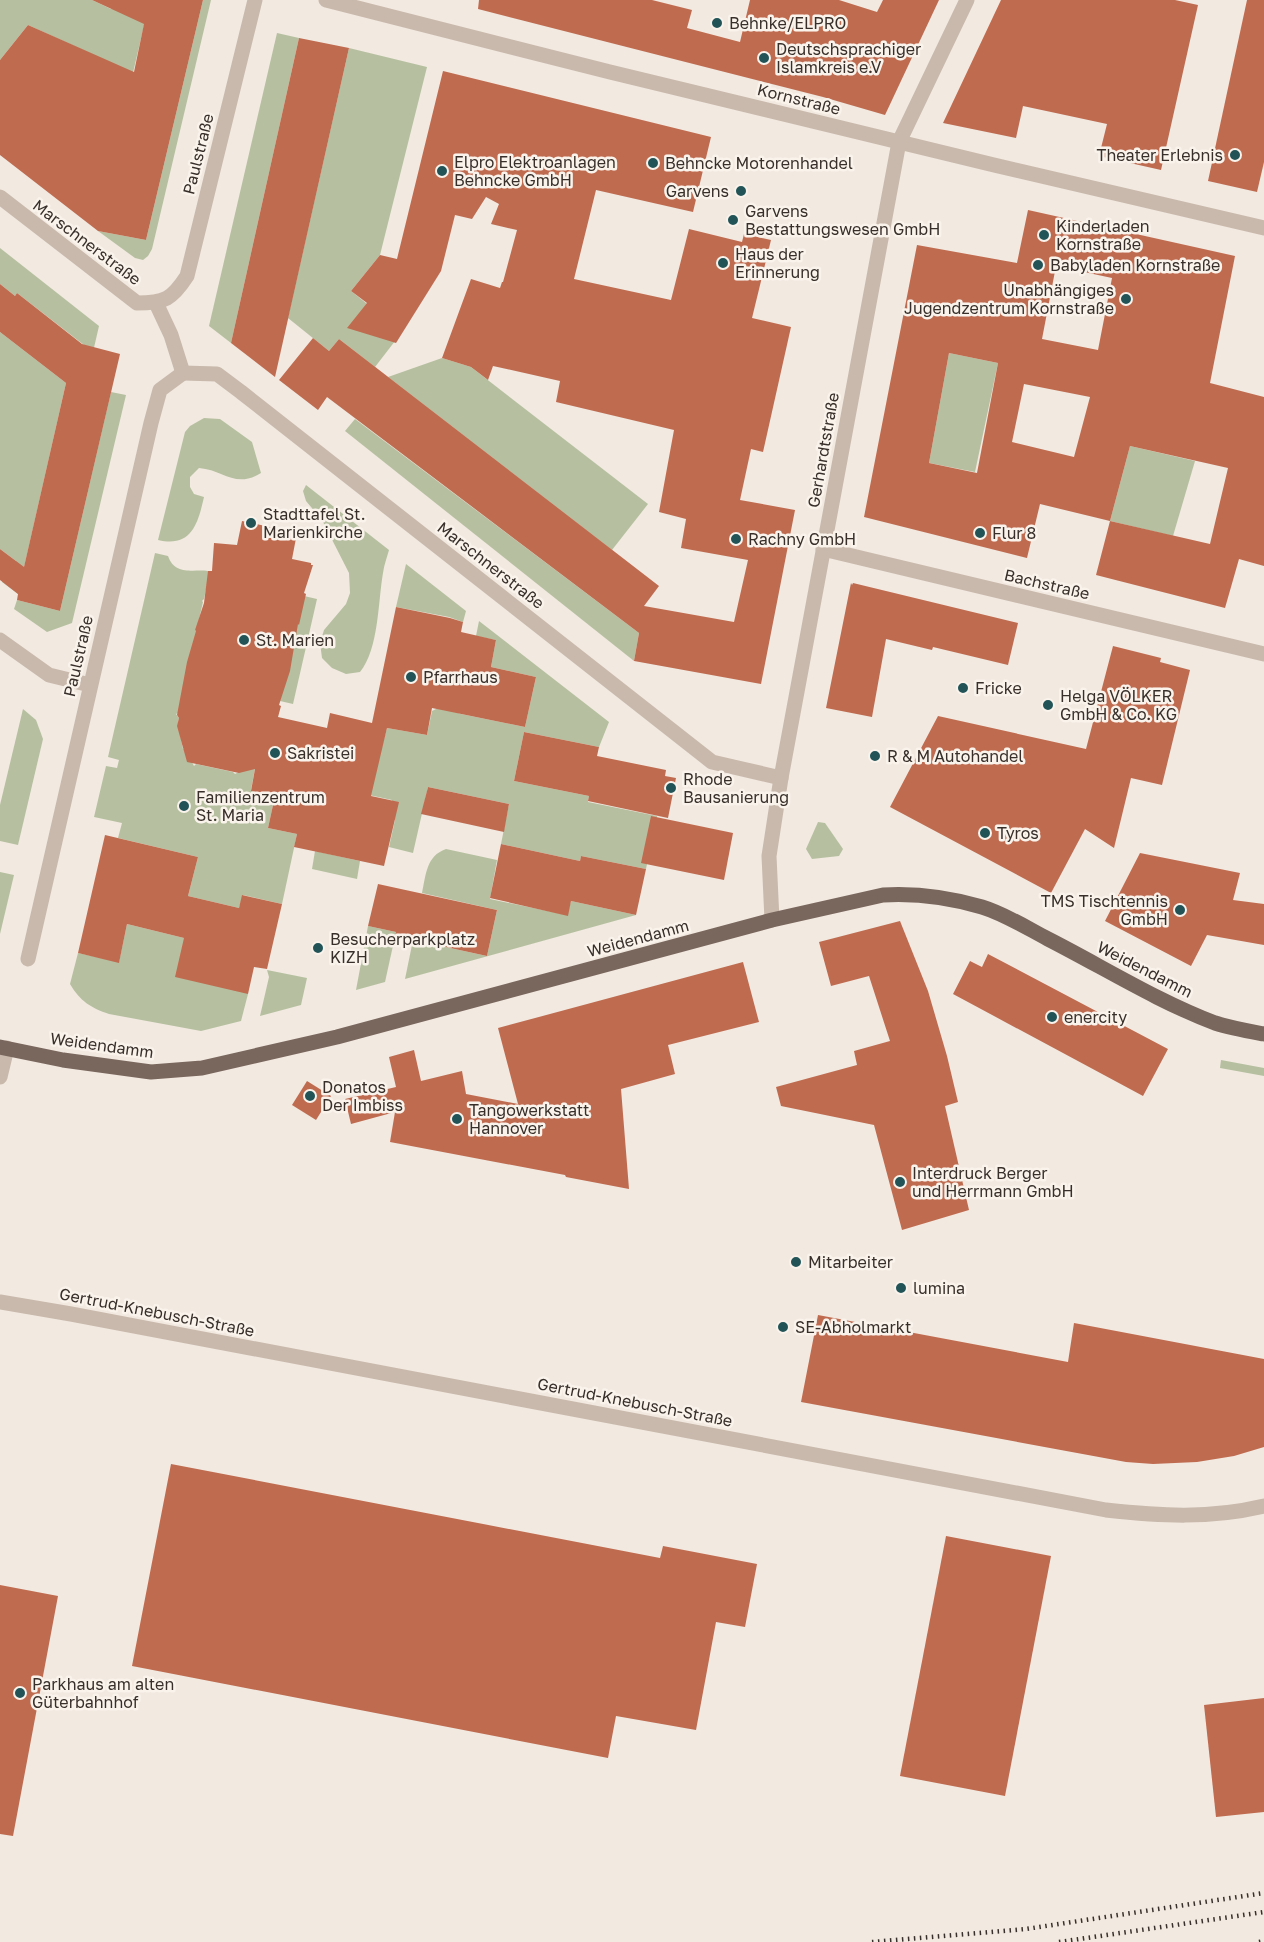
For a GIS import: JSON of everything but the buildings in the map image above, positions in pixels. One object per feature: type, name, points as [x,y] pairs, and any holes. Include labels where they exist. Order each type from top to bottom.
[{"type":"main road","name":"Weidendamm","points":[[4,1048],[151,1072],[202,1068],[337,1037],[772,920],[883,895],[927,896],[984,908],[1012,920],[1168,1002],[1223,1025],[1264,1034]]},
{"type":"street","name":"Paulstraße","points":[[156,303],[176,293],[187,276],[255,0]]},
{"type":"street","name":"Kornstraße","points":[[326,0],[610,72],[1264,228]]},
{"type":"street","name":"Gerhardtstraße","points":[[772,920],[769,856],[781,778],[899,142],[967,0]]},
{"type":"street","name":"Marschnerstraße","points":[[0,197],[137,303],[156,303]]},
{"type":"street","points":[[156,303],[171,335],[183,373]]},
{"type":"street","name":"Paulstraße","points":[[28,959],[151,423],[160,390],[183,373]]},
{"type":"street","name":"Marschnerstraße","points":[[183,373],[217,374],[712,762],[781,778]]},
{"type":"street","name":"Bachstraße","points":[[822,549],[1264,654]]},
{"type":"street","points":[[0,640],[49,675],[90,685]]},
{"type":"street","points":[[0,1077],[4,1048]]},
{"type":"street","name":"Gertrud-Knebusch-Straße","points":[[0,1302],[1106,1510],[1181,1516],[1222,1513],[1264,1506]]},
{"type":"green space","points":[[0,0],[92,0],[111,9],[150,0],[132,77],[94,55],[28,25],[0,60]]},
{"type":"green space","points":[[203,0],[211,0],[152,249],[143,260],[135,258],[98,231],[146,240]]},
{"type":"green space","points":[[277,33],[299,38],[231,343],[209,326]]},
{"type":"green space","points":[[349,48],[427,67],[380,255],[351,291],[402,332],[375,367],[339,339],[329,351],[288,318]]},
{"type":"green space","points":[[0,248],[99,326],[93,352],[17,293],[15,296],[0,284]]},
{"type":"green space","points":[[0,332],[66,383],[18,594],[2,582],[16,561],[0,549]]},
{"type":"green space","points":[[949,353],[998,363],[975,472],[929,463]]},
{"type":"green space","points":[[442,358],[471,367],[648,504],[612,550],[388,377]]},
{"type":"green space","points":[[111,392],[126,395],[72,623],[47,632],[14,609],[17,600],[60,611]]},
{"type":"green space","points":[[204,418],[220,419],[252,442],[261,473],[237,479],[199,468],[190,477],[190,487],[194,494],[204,497],[196,524],[186,537],[179,540],[169,542],[158,540],[185,432],[190,426]]},
{"type":"green space","points":[[355,419],[639,633],[634,661],[345,431]]},
{"type":"green space","points":[[1130,446],[1195,461],[1173,536],[1110,521]]},
{"type":"green space","points":[[306,485],[389,550],[383,570],[377,624],[371,651],[360,672],[346,674],[332,668],[322,658],[320,643],[324,630],[346,604],[350,593],[349,573],[322,520],[306,501],[303,491]]},
{"type":"green space","points":[[155,553],[168,556],[171,562],[180,569],[208,571],[204,599],[195,630],[197,631],[176,714],[179,718],[183,749],[194,766],[196,764],[235,774],[256,763],[251,790],[275,796],[268,828],[297,834],[282,904],[243,895],[239,908],[188,896],[198,857],[118,838],[122,823],[94,817],[106,766],[117,768],[119,760],[108,757]]},
{"type":"green space","points":[[406,564],[466,611],[463,622],[449,617],[396,607]]},
{"type":"green space","points":[[304,596],[317,599],[293,704],[280,701]]},
{"type":"green space","points":[[479,621],[609,722],[599,747],[524,732],[514,781],[589,796],[588,802],[657,816],[646,869],[581,856],[580,861],[501,844],[509,804],[428,787],[413,853],[389,847],[395,820],[389,818],[392,800],[369,795],[387,728],[427,735],[432,711],[440,707],[461,714],[525,727],[536,677],[491,667],[496,640],[476,636]]},
{"type":"green space","points":[[23,709],[36,720],[43,739],[18,845],[0,841],[0,805]]},
{"type":"green space","points":[[818,822],[825,823],[843,849],[839,856],[812,859],[806,849]]},
{"type":"green space","points":[[446,849],[497,860],[490,899],[567,915],[571,901],[636,915],[405,979],[413,940],[487,956],[497,910],[422,893],[431,861],[439,852]]},
{"type":"green space","points":[[315,851],[360,861],[357,879],[312,869]]},
{"type":"green space","points":[[0,872],[14,875],[0,934]]},
{"type":"green space","points":[[127,924],[184,938],[248,994],[241,1021],[201,1031],[109,1014],[82,999],[70,984],[78,953],[119,962]]},
{"type":"green space","points":[[368,926],[396,932],[385,982],[356,990]]},
{"type":"green space","points":[[267,970],[307,978],[301,1005],[260,1016],[269,977]]},
{"type":"green space","points":[[1221,1060],[1264,1068],[1264,1076],[1220,1068]]},
{"type":"railway","points":[[872,1942],[1026,1929],[1264,1893]]},
{"type":"railway","points":[[1059,1942],[1264,1912]]},
{"type":"railway","points":[[1259,1942],[1264,1941]]},
{"type":"place","name":"Behnke/ELPRO","points":[[717,23]]},
{"type":"place","name":"Deutschsprachiger Islamkreis e.V","points":[[764,58]]},
{"type":"place","name":"Theater Erlebnis","points":[[1235,155]]},
{"type":"place","name":"Behncke Motorenhandel","points":[[653,163]]},
{"type":"place","name":"Elpro Elektroanlagen Behncke GmbH","points":[[442,171]]},
{"type":"place","name":"Garvens","points":[[741,191]]},
{"type":"place","name":"Garvens Bestattungswesen GmbH","points":[[733,220]]},
{"type":"place","name":"Kinderladen Kornstraße","points":[[1044,235]]},
{"type":"place","name":"Haus der Erinnerung","points":[[723,263]]},
{"type":"place","name":"Babyladen Kornstraße","points":[[1038,265]]},
{"type":"place","name":"Unabhängiges Jugendzentrum Kornstraße","points":[[1126,299]]},
{"type":"place","name":"Stadttafel St. Marienkirche","points":[[251,523]]},
{"type":"place","name":"Flur 8","points":[[980,533]]},
{"type":"place","name":"Rachny GmbH","points":[[736,539]]},
{"type":"place","name":"St. Marien","points":[[244,640]]},
{"type":"place","name":"Pfarrhaus","points":[[411,677]]},
{"type":"place","name":"Fricke","points":[[963,688]]},
{"type":"place","name":"Helga VÖLKER GmbH & Co. KG","points":[[1048,705]]},
{"type":"place","name":"Sakristei","points":[[275,753]]},
{"type":"place","name":"R & M Autohandel","points":[[875,756]]},
{"type":"place","name":"Rhode Bausanierung","points":[[671,788]]},
{"type":"place","name":"Familienzentrum St. Maria","points":[[184,806]]},
{"type":"place","name":"Tyros","points":[[985,833]]},
{"type":"place","name":"TMS Tischtennis GmbH","points":[[1180,910]]},
{"type":"place","name":"Besucherparkplatz KIZH","points":[[318,948]]},
{"type":"place","name":"enercity","points":[[1052,1017]]},
{"type":"place","name":"Donatos Der Imbiss","points":[[310,1096]]},
{"type":"place","name":"Tangowerkstatt Hannover","points":[[457,1119]]},
{"type":"place","name":"Interdruck Berger und Herrmann GmbH","points":[[900,1182]]},
{"type":"place","name":"Mitarbeiter","points":[[796,1262]]},
{"type":"place","name":"lumina","points":[[901,1288]]},
{"type":"place","name":"SE-Abholmarkt","points":[[783,1327]]},
{"type":"place","name":"Parkhaus am alten Güterbahnhof","points":[[20,1693]]}]
